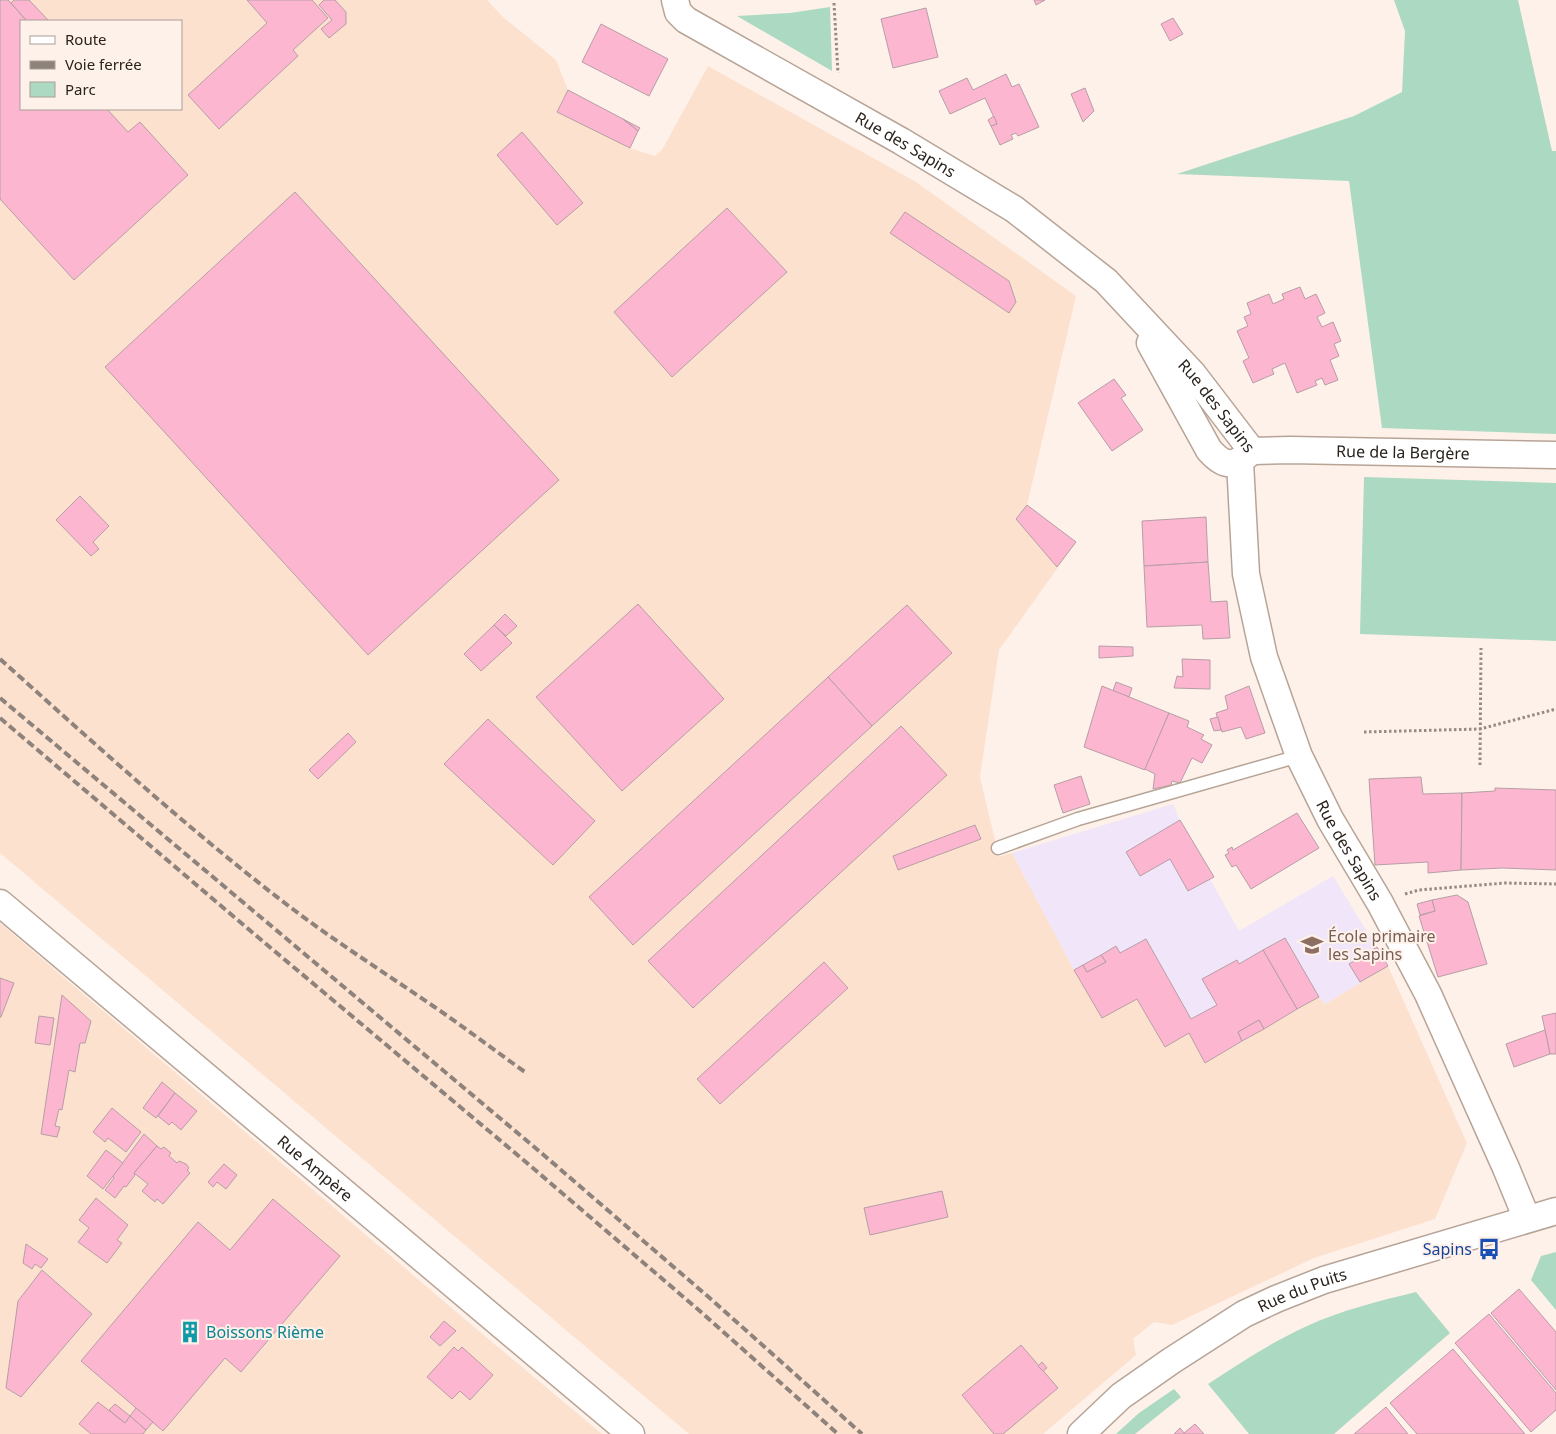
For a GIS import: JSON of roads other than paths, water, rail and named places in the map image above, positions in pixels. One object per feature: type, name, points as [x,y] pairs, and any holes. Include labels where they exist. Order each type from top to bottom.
[{"type":"street","name":"Rue des Sapins","points":[[675,0],[678,12],[686,20],[901,141],[1014,210],[1106,281],[1193,374],[1246,457],[1246,574],[1264,657],[1299,756],[1330,819],[1380,903],[1428,994],[1527,1219]]},
{"type":"street","name":"Rue de la Bergère","points":[[1246,457],[1290,450],[1556,454]]},
{"type":"street","name":"Rue Ampère","points":[[0,903],[632,1434]]},
{"type":"street","name":"Rue du Puits","points":[[1081,1434],[1121,1396],[1244,1314],[1324,1280],[1556,1211]]},
{"type":"lane","points":[[998,848],[1078,819],[1299,756]]},
{"type":"railway","points":[[0,659],[143,786],[252,878],[325,933],[445,1014],[525,1072]]},
{"type":"railway","points":[[0,698],[539,1151],[712,1300],[862,1434]]},
{"type":"railway","points":[[0,718],[527,1163],[701,1312],[838,1434]]},
{"type":"place","name":"École primaire les Sapins","points":[[1312,945]]},
{"type":"place","name":"Sapins","points":[[1489,1249]]},
{"type":"place","name":"Boissons Rième","points":[[190,1332]]}]
